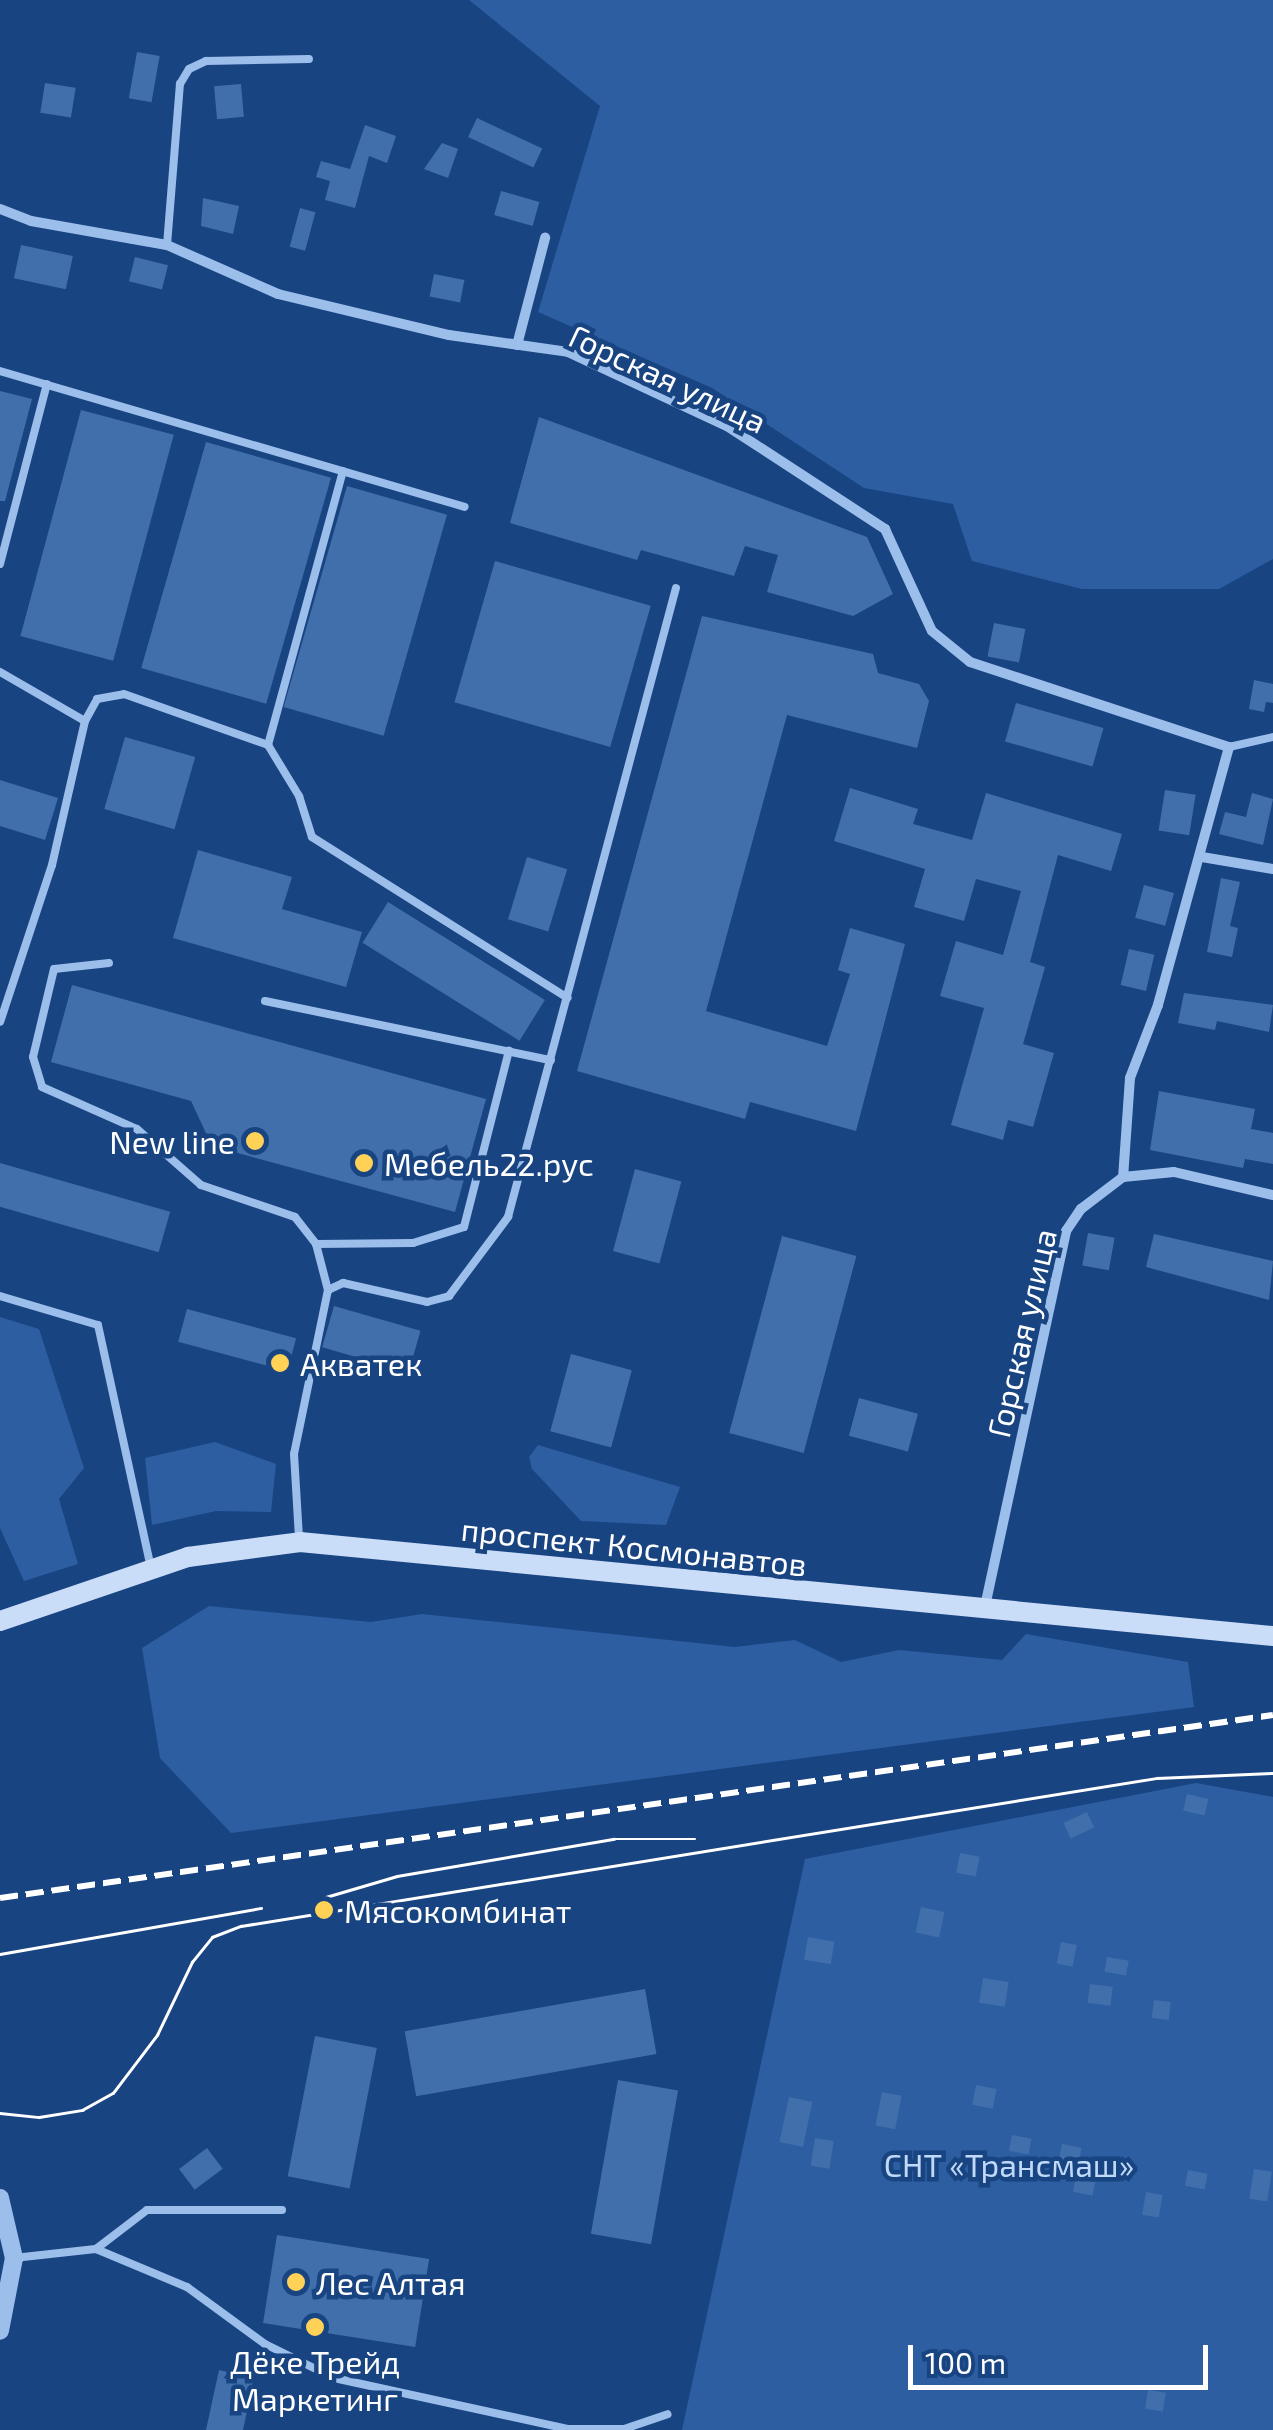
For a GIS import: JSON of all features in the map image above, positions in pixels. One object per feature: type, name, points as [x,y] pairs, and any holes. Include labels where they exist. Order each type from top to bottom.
[{"type":"main road","name":"проспект Космонавтов","points":[[0,1620],[151,1568],[237,1546],[300,1542],[984,1612],[1273,1636]]},
{"type":"street","name":"Горская улица","points":[[0,209],[31,221],[167,245],[278,294],[516,345],[568,352],[727,426],[884,530],[932,631],[970,662],[1229,747]]},
{"type":"street","points":[[516,345],[546,238]]},
{"type":"street","points":[[1229,747],[1202,857],[1130,1078],[1123,1176],[1174,1172],[1273,1194]]},
{"type":"street","points":[[1202,857],[1273,869]]},
{"type":"street","name":"Горская улица","points":[[984,1612],[1066,1232],[1081,1209],[1123,1176]]},
{"type":"street","points":[[0,2198],[14,2258],[0,2331]]},
{"type":"lane","points":[[167,245],[180,84],[189,69],[206,60],[309,59]]},
{"type":"lane","points":[[0,371],[465,506]]},
{"type":"lane","points":[[0,564],[46,384]]},
{"type":"lane","points":[[268,745],[343,471]]},
{"type":"lane","points":[[328,1290],[343,1283],[427,1302],[450,1296],[508,1217],[676,588]]},
{"type":"lane","points":[[0,672],[85,720]]},
{"type":"lane","points":[[0,1022],[52,865],[85,720],[97,699],[124,694],[268,745],[299,796],[312,837],[568,998]]},
{"type":"lane","points":[[1229,747],[1273,737]]},
{"type":"lane","points":[[109,962],[54,969],[33,1057],[42,1087],[137,1129],[202,1185],[295,1216],[316,1244],[328,1290],[294,1454],[300,1542]]},
{"type":"lane","points":[[265,1001],[551,1060]]},
{"type":"lane","points":[[316,1244],[413,1244],[464,1227],[509,1051]]},
{"type":"lane","points":[[0,1296],[98,1325],[151,1568]]},
{"type":"lane","points":[[96,2248],[147,2210],[282,2210]]},
{"type":"lane","points":[[14,2258],[96,2248],[188,2286],[264,2344],[334,2378],[568,2429],[624,2429],[668,2414]]},
{"type":"green space","points":[[469,0],[1273,0],[1273,559],[1219,589],[1082,589],[972,561],[953,504],[864,488],[712,388],[538,312],[600,106]]},
{"type":"green space","points":[[0,1317],[39,1329],[84,1468],[59,1499],[78,1564],[24,1581],[0,1528]]},
{"type":"green space","points":[[215,1442],[276,1464],[271,1512],[216,1511],[152,1525],[145,1458]]},
{"type":"green space","points":[[538,1445],[680,1487],[666,1525],[581,1521],[532,1469],[529,1457]]},
{"type":"green space","points":[[209,1606],[371,1622],[422,1614],[735,1647],[795,1640],[841,1662],[899,1650],[1002,1660],[1026,1634],[1188,1662],[1194,1707],[231,1833],[160,1758],[142,1648]]},
{"type":"green space","name":"СНТ «Трансмаш»","points":[[1196,1783],[1273,1797],[1273,2430],[682,2430],[805,1859]]},
{"type":"building","points":[[137,52],[160,56],[151,102],[129,98]]},
{"type":"building","points":[[45,83],[76,88],[71,117],[40,113]]},
{"type":"building","points":[[241,84],[244,117],[217,119],[214,86]]},
{"type":"building","points":[[477,118],[542,148],[533,167],[468,137]]},
{"type":"building","points":[[365,125],[396,136],[387,163],[369,156],[355,208],[325,200],[330,181],[316,177],[321,161],[350,169]]},
{"type":"building","points":[[442,143],[458,149],[448,178],[424,169]]},
{"type":"building","points":[[501,191],[539,202],[533,226],[494,215]]},
{"type":"building","points":[[203,198],[239,206],[233,234],[201,226]]},
{"type":"building","points":[[300,208],[315,212],[305,251],[290,247]]},
{"type":"building","points":[[21,245],[73,256],[66,289],[14,278]]},
{"type":"building","points":[[135,257],[168,265],[162,289],[129,281]]},
{"type":"building","points":[[434,274],[464,280],[460,302],[430,297]]},
{"type":"building","points":[[0,391],[32,399],[5,501],[0,501]]},
{"type":"building","points":[[81,410],[174,435],[113,661],[20,636]]},
{"type":"building","points":[[539,417],[867,537],[893,594],[853,616],[767,592],[778,555],[745,546],[734,576],[641,550],[637,560],[510,523]]},
{"type":"building","points":[[206,442],[331,478],[266,704],[141,668]]},
{"type":"building","points":[[347,486],[447,515],[384,736],[284,707]]},
{"type":"building","points":[[495,561],[651,606],[610,747],[454,702]]},
{"type":"building","points":[[702,616],[873,654],[878,673],[919,684],[929,701],[917,748],[787,715],[706,1011],[827,1046],[850,974],[838,970],[850,928],[905,944],[856,1131],[750,1102],[745,1119],[577,1071]]},
{"type":"building","points":[[994,623],[1025,629],[1019,662],[988,656]]},
{"type":"building","points":[[1254,680],[1273,684],[1273,703],[1266,702],[1264,712],[1249,709]]},
{"type":"building","points":[[1016,703],[1103,728],[1092,767],[1005,741]]},
{"type":"building","points":[[125,737],[195,757],[174,829],[104,809]]},
{"type":"building","points":[[0,780],[58,798],[45,840],[0,826]]},
{"type":"building","points":[[850,788],[918,809],[913,824],[972,840],[986,793],[1122,834],[1111,871],[1058,855],[1030,962],[1045,967],[1023,1044],[1054,1053],[1033,1127],[1008,1120],[1003,1140],[951,1125],[984,1008],[940,996],[956,941],[1003,955],[1021,891],[976,879],[964,921],[914,907],[925,869],[834,841]]},
{"type":"building","points":[[1165,790],[1196,795],[1189,835],[1159,830]]},
{"type":"building","points":[[1252,793],[1273,799],[1263,845],[1219,834],[1225,812],[1246,817]]},
{"type":"building","points":[[198,850],[292,877],[282,909],[362,932],[346,987],[173,938]]},
{"type":"building","points":[[527,857],[567,869],[548,931],[508,919]]},
{"type":"building","points":[[1221,878],[1240,882],[1230,926],[1238,928],[1232,957],[1207,952]]},
{"type":"building","points":[[1144,885],[1174,893],[1165,926],[1135,918]]},
{"type":"building","points":[[388,902],[545,1000],[519,1041],[363,943]]},
{"type":"building","points":[[1129,949],[1154,955],[1146,991],[1121,985]]},
{"type":"building","points":[[72,985],[486,1099],[455,1212],[212,1146],[191,1101],[51,1062]]},
{"type":"building","points":[[1184,993],[1273,1005],[1269,1032],[1217,1021],[1215,1030],[1178,1023]]},
{"type":"building","points":[[1159,1091],[1255,1109],[1251,1129],[1273,1133],[1273,1164],[1245,1159],[1243,1168],[1150,1150]]},
{"type":"building","points":[[0,1163],[170,1212],[159,1252],[0,1207]]},
{"type":"building","points":[[635,1169],[681,1181],[659,1264],[613,1251]]},
{"type":"building","points":[[1088,1233],[1115,1238],[1109,1270],[1082,1265]]},
{"type":"building","points":[[1154,1234],[1273,1261],[1269,1300],[1146,1267]]},
{"type":"building","points":[[782,1236],[856,1256],[804,1453],[729,1433]]},
{"type":"building","points":[[334,1306],[421,1331],[409,1372],[322,1347]]},
{"type":"building","points":[[187,1309],[296,1338],[287,1371],[178,1342]]},
{"type":"building","points":[[571,1354],[632,1370],[611,1448],[550,1431]]},
{"type":"building","points":[[859,1398],[918,1414],[908,1451],[849,1436]]},
{"type":"building","points":[[1187,1794],[1208,1799],[1205,1816],[1183,1811]]},
{"type":"building","points":[[1087,1812],[1094,1827],[1071,1838],[1063,1823]]},
{"type":"building","points":[[960,1853],[980,1857],[976,1876],[956,1873]]},
{"type":"building","points":[[921,1907],[944,1912],[939,1937],[916,1932]]},
{"type":"building","points":[[808,1937],[835,1942],[831,1964],[804,1960]]},
{"type":"building","points":[[1061,1942],[1077,1945],[1073,1967],[1057,1964]]},
{"type":"building","points":[[1107,1957],[1129,1961],[1126,1976],[1104,1972]]},
{"type":"building","points":[[983,1978],[1009,1982],[1005,2007],[979,2003]]},
{"type":"building","points":[[1090,1984],[1113,1987],[1111,2006],[1088,2003]]},
{"type":"building","points":[[645,1989],[656,2054],[416,2096],[405,2031]]},
{"type":"building","points":[[1154,2000],[1171,2002],[1169,2020],[1152,2018]]},
{"type":"building","points":[[315,2036],[377,2048],[350,2188],[288,2176]]},
{"type":"building","points":[[618,2080],[678,2091],[651,2244],[591,2234]]},
{"type":"building","points":[[976,2085],[997,2089],[993,2109],[972,2105]]},
{"type":"building","points":[[882,2092],[902,2096],[895,2129],[876,2125]]},
{"type":"building","points":[[789,2097],[812,2102],[803,2147],[779,2142]]},
{"type":"building","points":[[1012,2135],[1032,2139],[1029,2155],[1009,2151]]},
{"type":"building","points":[[815,2138],[834,2141],[829,2169],[811,2166]]},
{"type":"building","points":[[1062,2144],[1082,2148],[1079,2163],[1059,2159]]},
{"type":"building","points":[[207,2148],[223,2169],[195,2190],[179,2169]]},
{"type":"building","points":[[1254,2169],[1272,2172],[1267,2201],[1249,2199]]},
{"type":"building","points":[[1188,2170],[1208,2174],[1205,2190],[1185,2186]]},
{"type":"building","points":[[1076,2176],[1096,2180],[1093,2196],[1073,2192]]},
{"type":"building","points":[[1146,2192],[1163,2195],[1159,2218],[1142,2215]]},
{"type":"building","points":[[277,2235],[429,2259],[415,2347],[263,2323]]},
{"type":"building","points":[[219,2370],[254,2378],[243,2430],[206,2430]]},
{"type":"building","points":[[1148,2390],[1166,2393],[1163,2412],[1145,2409]]},
{"type":"tram line","points":[[0,2113],[39,2117],[82,2110],[113,2093],[157,2035],[192,1962],[212,1937],[241,1926],[1157,1778],[1273,1773]]},
{"type":"tram line","points":[[319,1899],[397,1876],[614,1839],[695,1839]]},
{"type":"tram line","points":[[0,1954],[261,1908]]},
{"type":"railway","points":[[0,1898],[1273,1715]]},
{"type":"place","name":"New line","points":[[255,1141]]},
{"type":"place","name":"Мебель22.рус","points":[[364,1163]]},
{"type":"place","name":"Акватек","points":[[280,1363]]},
{"type":"place","name":"Мясокомбинат","points":[[324,1910]]},
{"type":"place","name":"Лес Алтая","points":[[296,2282]]},
{"type":"place","name":"Дёке Трейд Маркетинг","points":[[315,2327]]}]
